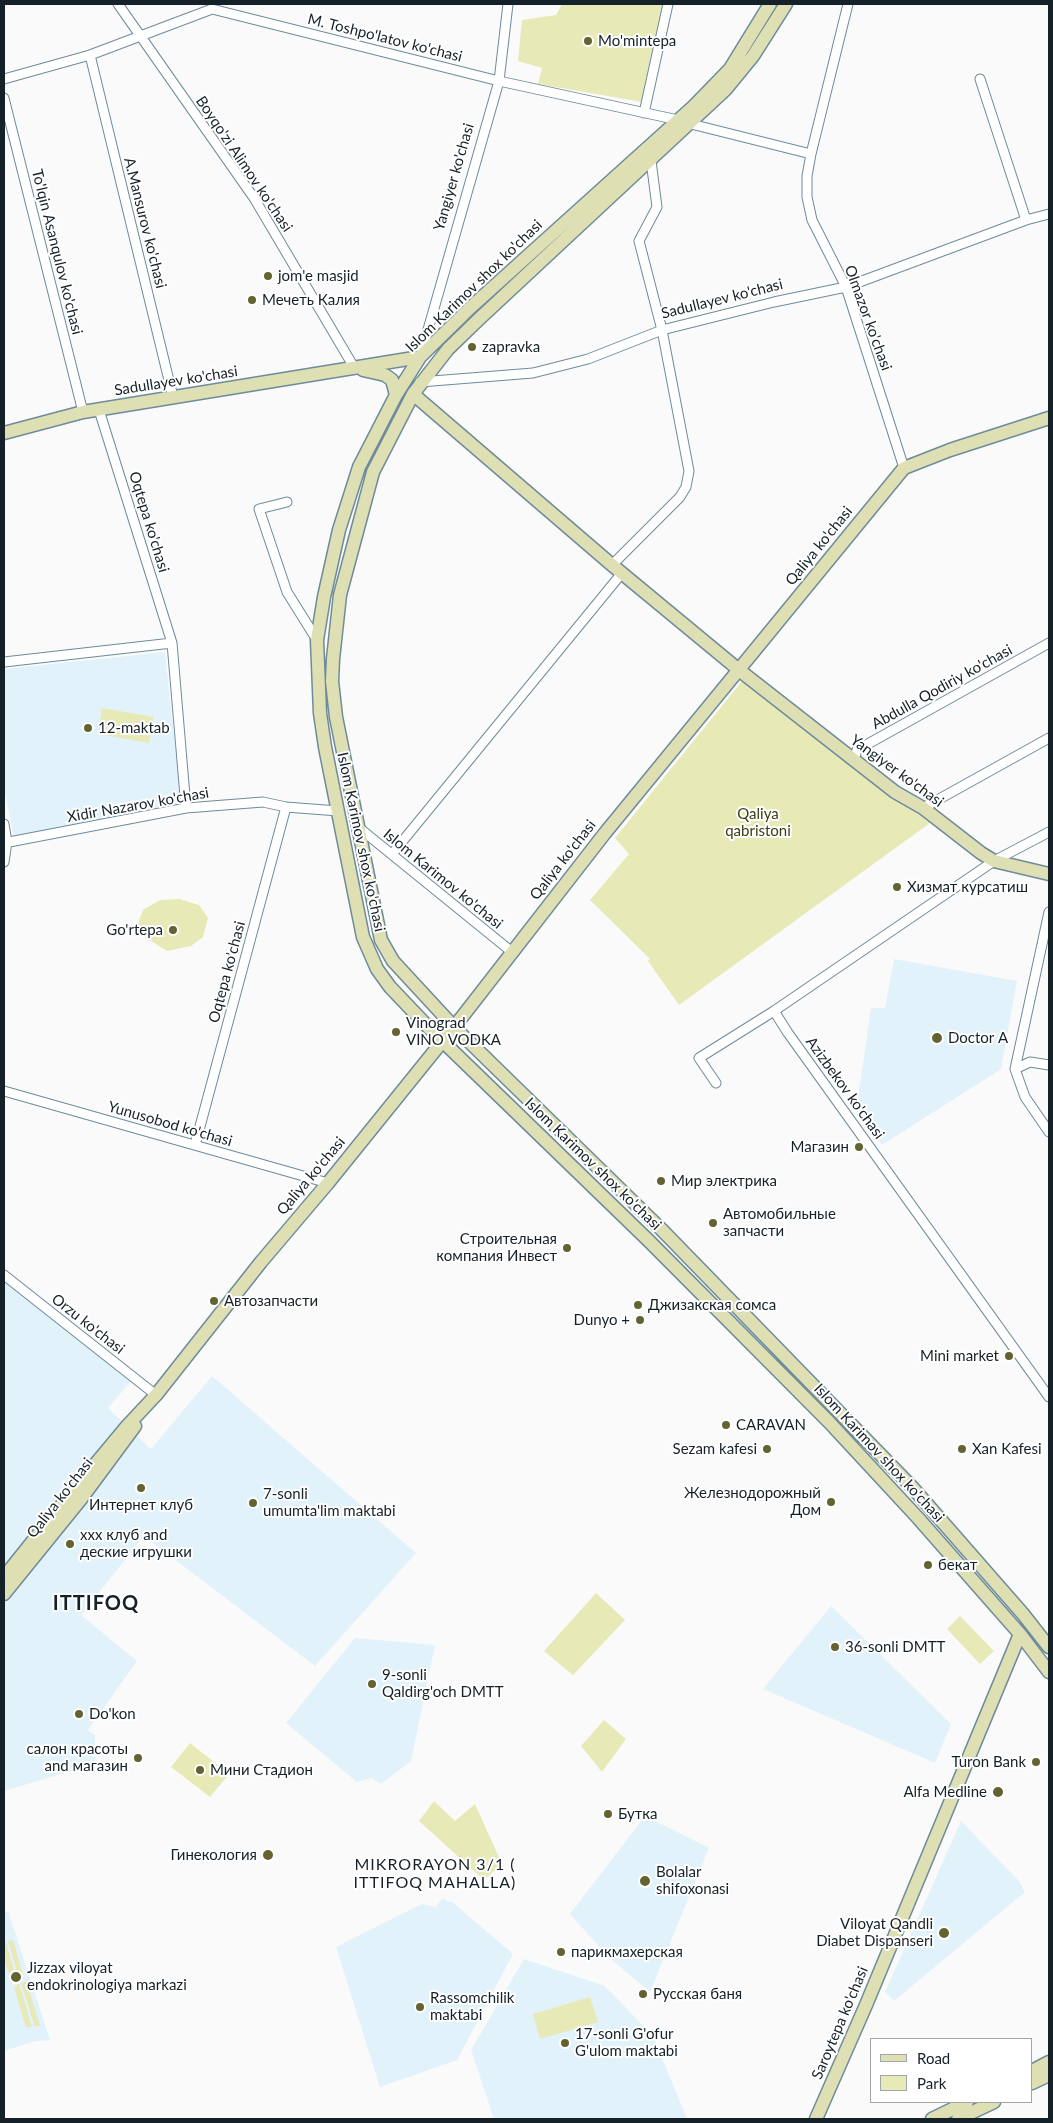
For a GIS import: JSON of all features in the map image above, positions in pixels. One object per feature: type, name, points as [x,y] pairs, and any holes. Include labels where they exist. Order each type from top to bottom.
[{"type":"main road","name":"Islom Karimov shox ko'chasi","points":[[770,4],[730,69],[454,343],[420,382],[413,394],[373,472],[339,598],[332,681],[342,754],[382,940],[387,951],[408,979],[454,1027],[661,1229],[912,1487],[1049,1647]]},
{"type":"main road","name":"Islom Karimov shox ko'chasi","points":[[786,4],[744,68],[691,124],[651,161],[595,204],[470,308],[420,357],[396,395],[359,467],[339,530],[324,597],[317,640],[321,722],[363,937],[377,969],[390,987],[796,1388],[918,1518],[1020,1634],[1049,1672]]},
{"type":"main road","name":"Sadullayev ko'chasi","points":[[4,433],[83,412],[420,357]]},
{"type":"main road","name":"Sadullayev ko'chasi","points":[[355,369],[385,375],[392,380],[396,395]]},
{"type":"main road","name":"Yangiyer ko'chasi","points":[[413,394],[617,569],[739,670],[896,792],[923,808],[994,861],[1049,874]]},
{"type":"main road","name":"Qaliya ko'chasi","points":[[4,1577],[91,1469],[156,1395],[261,1262],[328,1183],[454,1027],[605,833],[904,468],[950,450],[1049,418]]},
{"type":"main road","points":[[324,597],[331,602],[339,598]]},
{"type":"main road","points":[[796,1388],[796,1383],[800,1378],[807,1379]]},
{"type":"main road","name":"Qaliya ko'chasi","points":[[4,1594],[125,1442],[156,1395]]},
{"type":"main road","name":"Saroytepa ko'chasi","points":[[816,2119],[866,2005],[1020,1634]]},
{"type":"main road","points":[[1033,2070],[1049,2062]]},
{"type":"main road","points":[[1033,2082],[1049,2074]]},
{"type":"main road","points":[[932,2119],[965,2103]]},
{"type":"main road","points":[[958,2119],[992,2103]]},
{"type":"street","name":"Boyqo'zi Alimov ko'chasi","points":[[118,4],[254,198],[355,369]]},
{"type":"street","name":"Yangiyer ko'chasi","points":[[420,357],[499,81],[508,4]]},
{"type":"street","points":[[644,113],[668,4]]},
{"type":"street","name":"Olmazor ko'chasi","points":[[848,4],[811,154],[806,186],[808,208],[812,220],[846,287],[904,468]]},
{"type":"street","name":"M. Toshpo'latov ko'chasi","points":[[4,78],[90,55],[140,37],[212,6],[499,81],[678,120]]},
{"type":"street","name":"A.Mansurov ko'chasi","points":[[90,55],[174,397]]},
{"type":"street","points":[[980,79],[1026,220]]},
{"type":"street","name":"To'lqin Asanqulov ko'chasi","points":[[4,98],[83,412]]},
{"type":"street","points":[[691,124],[811,154]]},
{"type":"street","points":[[392,854],[617,569],[672,506],[686,487],[689,471],[688,459],[662,330],[639,241],[657,207],[651,161]]},
{"type":"street","name":"Sadullayev ko'chasi","points":[[420,382],[533,373],[588,359],[662,330],[774,302],[846,287],[1026,220],[1049,214]]},
{"type":"street","name":"Oqtepa ko'chasi","points":[[100,410],[172,643],[186,808]]},
{"type":"street","points":[[287,502],[259,509],[287,592],[317,640]]},
{"type":"street","points":[[4,662],[172,643]]},
{"type":"street","name":"Abdulla Qodiriy ko'chasi","points":[[854,760],[857,750],[1049,643]]},
{"type":"street","points":[[923,808],[1049,738]]},
{"type":"street","name":"Xidir Nazarov ko'chasi","points":[[5,843],[186,808],[263,802],[286,807],[338,811]]},
{"type":"street","name":"Oqtepa ko'chasi","points":[[195,1145],[286,807]]},
{"type":"street","points":[[4,824],[4,862]]},
{"type":"street","name":"Islom Karimov ko'chasi","points":[[358,827],[512,952]]},
{"type":"street","points":[[716,1083],[699,1058],[774,1010],[994,861],[1049,832]]},
{"type":"street","points":[[1049,912],[1015,1069],[1024,1097],[1049,1132]]},
{"type":"street","name":"Azizbekov ko'chasi","points":[[774,1010],[788,1033],[1049,1397]]},
{"type":"street","points":[[1015,1069],[1030,1062],[1049,1065]]},
{"type":"street","name":"Yunusobod ko'chasi","points":[[4,1091],[328,1183]]},
{"type":"street","name":"Orzu ko'chasi","points":[[4,1275],[156,1395]]},
{"type":"shaded area","name":"12-maktab","points":[[165,652],[181,803],[14,836],[4,788],[4,669]]},
{"type":"shaded area","name":"Doctor A","points":[[894,959],[1017,981],[1001,1069],[882,1145],[856,1113],[871,1008],[885,1008]]},
{"type":"shaded area","points":[[4,1280],[131,1381],[108,1408],[151,1449],[212,1376],[416,1553],[315,1666],[144,1536],[81,1615],[137,1661],[88,1730],[95,1735],[95,1764],[4,1791]]},
{"type":"shaded area","name":"36-sonli DMTT","points":[[831,1606],[951,1724],[935,1763],[763,1689]]},
{"type":"shaded area","name":"9-sonli Qaldirg'och DMTT","points":[[355,1638],[435,1645],[411,1761],[381,1784],[371,1778],[357,1782],[286,1723]]},
{"type":"shaded area","name":"Bolalar shifoxonasi","points":[[645,1816],[709,1848],[650,1992],[608,1957],[570,1914]]},
{"type":"shaded area","name":"Viloyat Qandli Diabet Dispanseri","points":[[961,1821],[1019,1881],[1025,1892],[894,2001],[885,1992]]},
{"type":"shaded area","name":"Rassomchilik maktabi","points":[[443,1898],[448,1902],[451,1901],[513,1954],[457,2060],[380,2087],[336,1947],[422,1904],[435,1907]]},
{"type":"shaded area","name":"Jizzax viloyat endokrinologiya markazi","points":[[8,1911],[50,2040],[35,2041],[4,2051],[4,1913]]},
{"type":"shaded area","name":"17-sonli G'ofur G'ulom maktabi","points":[[524,1959],[605,1986],[653,2036],[687,2119],[494,2119],[471,2050]]},
{"type":"green space","name":"Mo'mintepa","points":[[562,4],[664,4],[642,102],[538,84],[542,68],[518,61],[522,20],[556,15]]},
{"type":"green space","name":"Qaliya qabristoni","points":[[742,681],[930,823],[679,1005],[648,961],[650,959],[590,900],[629,854],[615,838]]},
{"type":"green space","points":[[102,708],[154,717],[149,743],[98,734]]},
{"type":"green space","name":"Go'rtepa","points":[[179,899],[199,905],[208,918],[203,937],[191,946],[167,951],[145,937],[138,923],[143,910],[160,900]]},
{"type":"green space","points":[[596,1593],[625,1620],[573,1675],[544,1651]]},
{"type":"green space","points":[[960,1616],[994,1651],[980,1664],[947,1629]]},
{"type":"green space","points":[[604,1720],[626,1739],[602,1772],[581,1746]]},
{"type":"green space","name":"Мини Стадион","points":[[190,1743],[229,1774],[210,1797],[171,1767]]},
{"type":"green space","points":[[434,1801],[455,1821],[475,1804],[502,1864],[484,1880],[419,1821]]},
{"type":"green space","points":[[4,1936],[16,1976],[9,1975],[4,1958]]},
{"type":"green space","points":[[13,1940],[23,1974],[18,1975],[8,1941]]},
{"type":"green space","points":[[26,1981],[40,2025],[35,2027],[21,1983]]},
{"type":"green space","points":[[19,1983],[32,2027],[26,2027],[14,1988]]},
{"type":"green space","points":[[590,1997],[598,2022],[540,2039],[533,2014]]},
{"type":"place","name":"Mo'mintepa","points":[[588,41]]},
{"type":"place","name":"jom'e masjid","points":[[268,276]]},
{"type":"place","name":"Мечеть Калия","points":[[252,300]]},
{"type":"place","name":"zapravka","points":[[472,347]]},
{"type":"place","name":"12-maktab","points":[[88,728]]},
{"type":"place","name":"Хизмат курсатиш","points":[[897,887]]},
{"type":"place","name":"Go'rtepa","points":[[173,930]]},
{"type":"place","name":"Vinograd VINO VODKA","points":[[396,1032]]},
{"type":"place","name":"Doctor A","points":[[937,1038]]},
{"type":"place","name":"Магазин","points":[[859,1147]]},
{"type":"place","name":"Мир электрика","points":[[661,1181]]},
{"type":"place","name":"Автомобильные запчасти","points":[[713,1223]]},
{"type":"place","name":"Строительная компания Инвест","points":[[567,1248]]},
{"type":"place","name":"Автозапчасти","points":[[214,1301]]},
{"type":"place","name":"Джизакская сомса","points":[[638,1305]]},
{"type":"place","name":"Dunyo +","points":[[640,1320]]},
{"type":"place","name":"Mini market","points":[[1009,1356]]},
{"type":"place","name":"CARAVAN","points":[[726,1425]]},
{"type":"place","name":"Sezam kafesi","points":[[767,1449]]},
{"type":"place","name":"Xan Kafesi","points":[[962,1449]]},
{"type":"place","name":"Интернет клуб","points":[[141,1488]]},
{"type":"place","name":"Железнодорожный Дом","points":[[831,1502]]},
{"type":"place","name":"7-sonli umumta'lim maktabi","points":[[253,1503]]},
{"type":"place","name":"ххх клуб and деские игрушки","points":[[70,1544]]},
{"type":"place","name":"бекат","points":[[928,1565]]},
{"type":"place","name":"36-sonli DMTT","points":[[835,1647]]},
{"type":"place","name":"9-sonli Qaldirg'och DMTT","points":[[372,1684]]},
{"type":"place","name":"Do'kon","points":[[79,1714]]},
{"type":"place","name":"салон красоты and магазин","points":[[138,1758]]},
{"type":"place","name":"Turon Bank","points":[[1036,1762]]},
{"type":"place","name":"Мини Стадион","points":[[200,1770]]},
{"type":"place","name":"Alfa Medline","points":[[998,1792]]},
{"type":"place","name":"Бутка","points":[[608,1814]]},
{"type":"place","name":"Гинекология","points":[[268,1855]]},
{"type":"place","name":"Bolalar shifoxonasi","points":[[645,1881]]},
{"type":"place","name":"Viloyat Qandli Diabet Dispanseri","points":[[944,1933]]},
{"type":"place","name":"парикмахерская","points":[[561,1952]]},
{"type":"place","name":"Jizzax viloyat endokrinologiya markazi","points":[[16,1977]]},
{"type":"place","name":"Русская баня","points":[[643,1994]]},
{"type":"place","name":"Rassomchilik maktabi","points":[[420,2007]]},
{"type":"place","name":"17-sonli G'ofur G'ulom maktabi","points":[[565,2043]]},
{"type":"district","name":"ITTIFOQ","points":[[96,1604]]},
{"type":"district","name":"MIKRORAYON 3/1 ( ITTIFOQ MAHALLA)","points":[[435,1874]]}]
